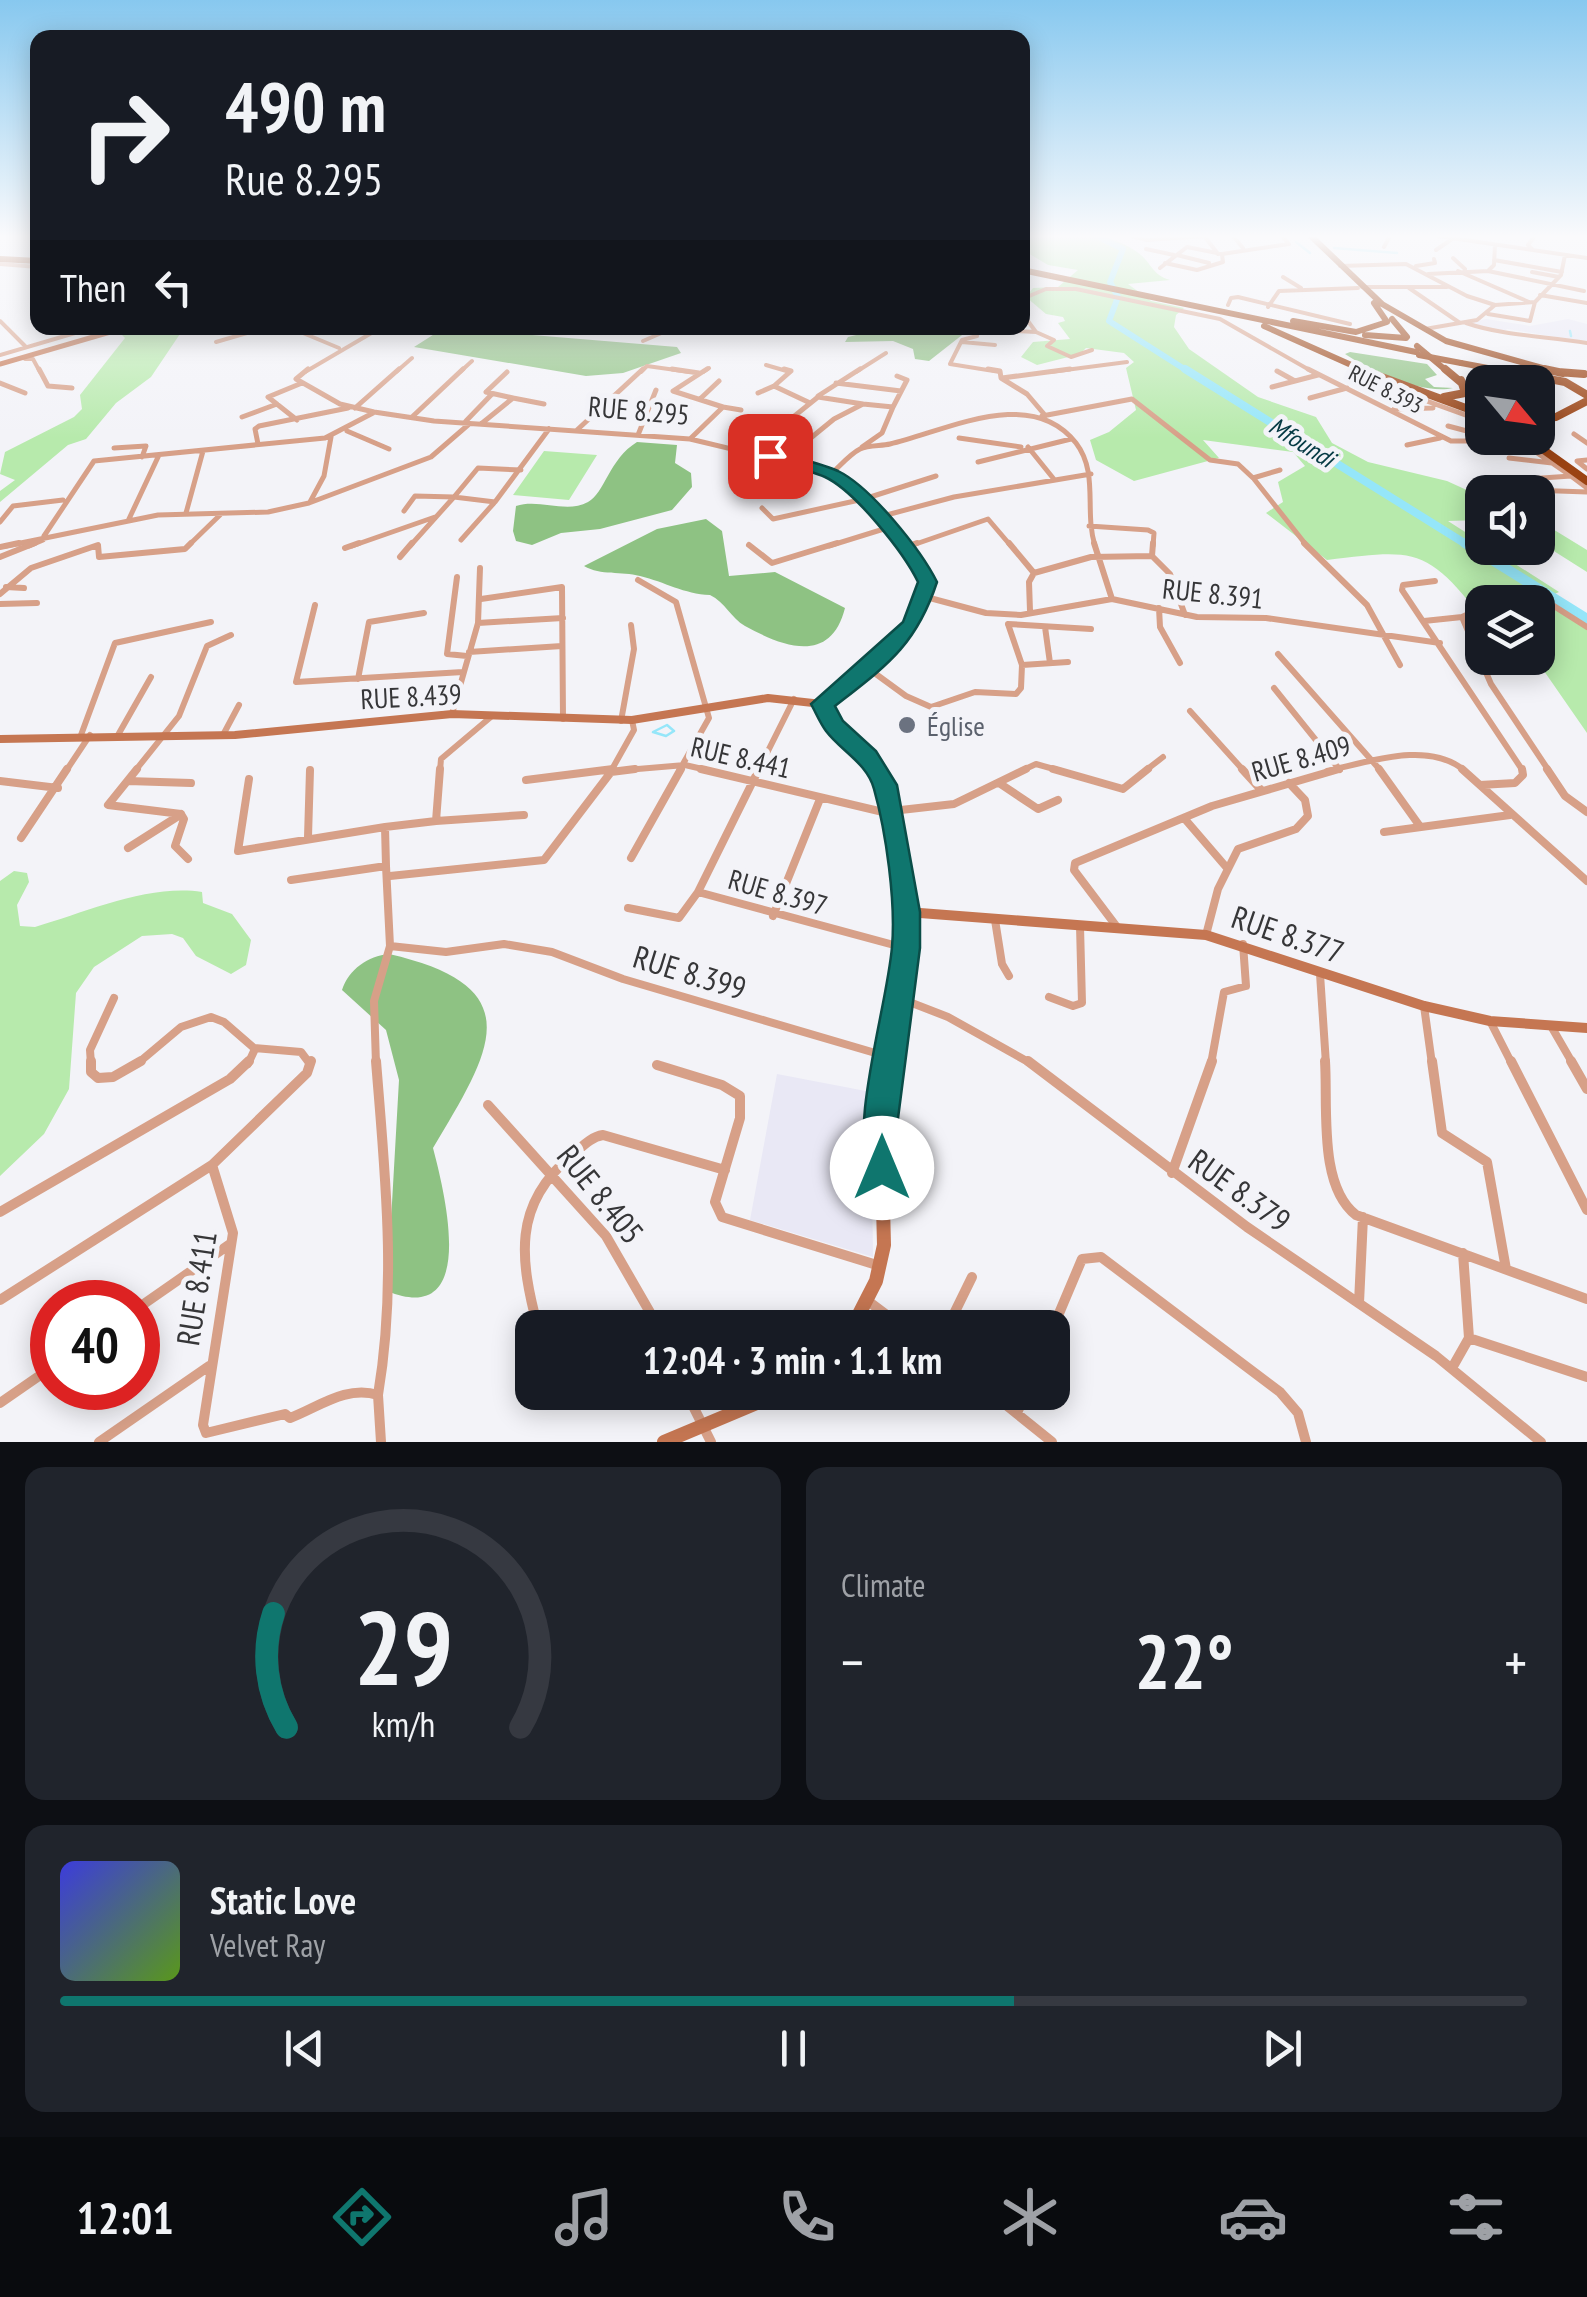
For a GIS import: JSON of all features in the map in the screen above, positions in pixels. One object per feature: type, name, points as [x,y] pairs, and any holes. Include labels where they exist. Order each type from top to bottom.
[{"type":"highway","points":[[1189,303],[1381,349]]},
{"type":"highway","points":[[1203,303],[1416,351]]},
{"type":"highway","points":[[1208,303],[1334,328],[1424,338]]},
{"type":"highway","points":[[1334,328],[1383,327],[1386,318],[1377,303]]},
{"type":"highway","points":[[1377,303],[1416,351],[1465,383]]},
{"type":"highway","points":[[1377,303],[1433,345],[1465,379]]},
{"type":"highway","points":[[1377,303],[1426,334],[1481,355]]},
{"type":"highway","points":[[1200,306],[1252,321],[1332,359],[1465,411]]},
{"type":"highway","points":[[1280,326],[1458,359],[1586,376]]},
{"type":"highway","points":[[1461,380],[1461,396],[1434,395],[1343,360],[1330,350],[1341,345],[1416,351],[1433,345],[1586,376]]},
{"type":"highway","points":[[1458,359],[1481,365]]},
{"type":"highway","points":[[1458,359],[1563,372]]},
{"type":"highway","points":[[1555,374],[1586,376]]},
{"type":"highway","points":[[1555,380],[1565,382],[1587,398],[1555,417]]},
{"type":"highway","points":[[1555,453],[1587,481]]},
{"type":"highway","points":[[1548,455],[1587,481]]},
{"type":"street","name":"RUE 8.393","points":[[1142,303],[1224,320],[1242,335],[1319,375],[1465,445]]},
{"type":"street","points":[[1257,303],[1350,324]]},
{"type":"street","points":[[1268,307],[1270,303]]},
{"type":"street","points":[[1432,303],[1463,323],[1499,334],[1510,330],[1587,343]]},
{"type":"street","points":[[1488,314],[1495,304],[1523,303]]},
{"type":"street","points":[[1518,357],[1462,346],[1424,329],[1463,323],[1488,314],[1530,321],[1534,303]]},
{"type":"street","points":[[0,321],[25,346]]},
{"type":"street","points":[[1030,324],[1036,332]]},
{"type":"street","points":[[1030,332],[1054,340],[1044,344],[1074,356],[1090,368]]},
{"type":"street","points":[[0,362],[25,346],[66,335]]},
{"type":"street","points":[[0,362],[89,335]]},
{"type":"street","points":[[0,362],[98,335]]},
{"type":"street","points":[[216,342],[240,335]]},
{"type":"street","points":[[308,335],[340,348]]},
{"type":"street","points":[[297,420],[268,398],[303,383],[296,375],[366,335]]},
{"type":"street","points":[[643,341],[657,335]]},
{"type":"street","points":[[976,335],[961,342],[951,365],[997,370],[1001,378],[1027,394],[1043,416],[1072,438],[1091,474],[1089,526],[1112,599]]},
{"type":"street","points":[[961,342],[995,344]]},
{"type":"street","points":[[1074,356],[1092,350]]},
{"type":"street","points":[[751,451],[835,383],[886,353]]},
{"type":"street","points":[[0,362],[32,357],[48,386],[72,388]]},
{"type":"street","points":[[258,444],[256,427],[352,408],[412,358]]},
{"type":"street","points":[[412,418],[472,361]]},
{"type":"street","points":[[1001,378],[1127,362]]},
{"type":"street","points":[[758,394],[790,372],[766,365]]},
{"type":"street","points":[[577,430],[647,366],[699,373]]},
{"type":"street","points":[[709,368],[673,391],[741,410]]},
{"type":"street","points":[[1277,371],[1296,382]]},
{"type":"street","points":[[507,372],[486,392],[544,404]]},
{"type":"street","points":[[1272,388],[1319,375]]},
{"type":"street","points":[[831,474],[882,433],[907,380],[897,376]]},
{"type":"street","points":[[699,400],[718,380]]},
{"type":"street","points":[[0,383],[25,392]]},
{"type":"street","name":"RUE 8.295","points":[[303,383],[352,408],[374,412],[464,423],[690,439],[751,451],[831,474],[864,499],[904,547],[925,576],[926,597]]},
{"type":"street","points":[[835,383],[901,391]]},
{"type":"street","points":[[774,386],[809,402]]},
{"type":"street","points":[[1310,398],[1348,388]]},
{"type":"street","points":[[638,434],[656,390]]},
{"type":"street","points":[[1399,391],[1465,412]]},
{"type":"street","points":[[464,423],[492,394]]},
{"type":"street","points":[[818,397],[893,407]]},
{"type":"street","points":[[0,547],[128,521],[186,514],[268,512],[309,503],[430,457],[462,427],[481,424],[513,398]]},
{"type":"street","points":[[861,448],[896,442],[946,425],[1019,414],[1043,416],[1132,400],[1210,460],[1238,464],[1253,478],[1292,531],[1366,604],[1400,664]]},
{"type":"street","points":[[242,417],[278,404]]},
{"type":"street","points":[[784,460],[834,420],[863,404]]},
{"type":"street","points":[[690,439],[723,407]]},
{"type":"street","points":[[1392,409],[1433,408]]},
{"type":"street","points":[[43,536],[93,462],[332,436],[374,412]]},
{"type":"street","points":[[1448,426],[1465,431]]},
{"type":"street","points":[[461,540],[521,470],[550,428]]},
{"type":"street","points":[[346,430],[389,449]]},
{"type":"street","points":[[1574,434],[1587,443]]},
{"type":"street","points":[[309,503],[324,476],[331,452],[327,442],[332,436]]},
{"type":"street","points":[[1407,445],[1442,437]]},
{"type":"street","points":[[959,438],[974,446],[1007,440],[1025,447],[1053,478]]},
{"type":"street","points":[[978,462],[1072,438]]},
{"type":"street","points":[[114,448],[146,446],[142,457]]},
{"type":"street","points":[[186,514],[193,502],[194,477],[204,450]]},
{"type":"street","points":[[128,521],[159,455]]},
{"type":"street","points":[[1545,455],[1571,476],[1587,481]]},
{"type":"street","points":[[1510,458],[1552,462]]},
{"type":"street","points":[[1587,460],[1576,460],[1587,481]]},
{"type":"street","points":[[400,558],[478,468],[521,470]]},
{"type":"street","points":[[1253,478],[1280,470]]},
{"type":"street","points":[[878,516],[1053,478],[1091,474]]},
{"type":"street","points":[[762,508],[773,519],[864,499],[936,476]]},
{"type":"street","points":[[1555,477],[1571,476]]},
{"type":"street","points":[[1555,486],[1587,481]]},
{"type":"street","points":[[404,511],[415,496],[495,502]]},
{"type":"street","points":[[0,522],[12,506],[65,500]]},
{"type":"street","points":[[2,591],[39,564],[98,545],[99,558],[185,549],[196,543],[220,514]]},
{"type":"street","points":[[345,548],[436,516]]},
{"type":"street","points":[[904,547],[988,519],[1034,573]]},
{"type":"street","points":[[1089,526],[1148,530],[1154,533],[1152,556]]},
{"type":"street","points":[[749,546],[772,562],[887,528]]},
{"type":"street","points":[[0,557],[58,534]]},
{"type":"street","points":[[1030,612],[1028,582],[1034,573],[1098,557],[1152,556],[1162,562],[1174,580],[1185,615]]},
{"type":"street","points":[[452,714],[478,623],[480,568]]},
{"type":"street","points":[[0,576],[12,580]]},
{"type":"street","points":[[457,577],[458,604],[447,654],[562,646]]},
{"type":"street","points":[[631,858],[708,723],[709,710],[676,602],[638,580]]},
{"type":"street","points":[[1435,580],[1402,586],[1522,767],[1523,775],[1515,783],[1478,785]]},
{"type":"street","points":[[481,598],[558,586],[564,618],[563,719]]},
{"type":"street","points":[[2,591],[24,588]]},
{"type":"street","points":[[862,1310],[881,1267],[880,1126],[906,948],[906,912],[890,810],[878,771],[834,726],[822,704],[869,669],[913,624],[926,597]]},
{"type":"street","name":"RUE 8.391","points":[[926,597],[1006,615],[1065,610],[1112,599],[1185,615],[1282,620],[1440,643]]},
{"type":"street","points":[[0,604],[36,603]]},
{"type":"street","points":[[314,605],[296,682],[463,672]]},
{"type":"street","points":[[1555,607],[1587,627]]},
{"type":"street","points":[[1159,608],[1160,627],[1180,663]]},
{"type":"street","points":[[358,679],[369,622],[424,613]]},
{"type":"street","points":[[869,669],[912,700],[939,707],[975,692],[1020,692],[1022,665],[1006,615]]},
{"type":"street","points":[[1424,620],[1465,615]]},
{"type":"street","points":[[1462,616],[1491,684],[1565,796],[1587,812]]},
{"type":"street","points":[[478,623],[564,618]]},
{"type":"street","points":[[21,838],[58,788],[86,735],[115,643],[211,622]]},
{"type":"street","points":[[1008,624],[1090,630]]},
{"type":"street","points":[[390,876],[538,862],[558,845],[611,772],[634,730],[627,720],[634,649],[631,625]]},
{"type":"street","points":[[1045,627],[1050,663]]},
{"type":"street","points":[[181,814],[110,806],[184,708],[207,646],[231,635]]},
{"type":"street","points":[[1278,654],[1419,826]]},
{"type":"street","points":[[1022,665],[1068,662]]},
{"type":"street","points":[[118,735],[151,677]]},
{"type":"street","points":[[1274,688],[1340,770]]},
{"type":"street","name":"RUE 8.439","points":[[0,739],[223,735],[452,714],[627,720],[768,698],[822,704]]},
{"type":"street","name":"RUE 8.397","points":[[794,700],[698,892],[773,916],[906,948]]},
{"type":"street","points":[[223,735],[239,705]]},
{"type":"street","points":[[1190,711],[1262,791]]},
{"type":"street","points":[[436,821],[442,759],[492,716]]},
{"type":"street","name":"RUE 8.409","points":[[1118,928],[1073,866],[1104,846],[1262,791],[1370,762],[1446,756],[1587,881]]},
{"type":"street","name":"RUE 8.441","points":[[526,780],[685,765],[820,799],[890,810],[954,804],[1044,763],[1118,790],[1145,776],[1163,758]]},
{"type":"street","points":[[308,837],[310,770]]},
{"type":"street","points":[[127,781],[166,779],[171,784],[191,784]]},
{"type":"street","points":[[249,779],[238,851],[386,827],[524,815]]},
{"type":"street","points":[[0,781],[58,788]]},
{"type":"street","points":[[999,783],[1038,809],[1058,800]]},
{"type":"street","points":[[1206,934],[1227,868],[1238,849],[1304,824],[1309,808],[1289,783]]},
{"type":"street","points":[[773,916],[820,799]]},
{"type":"street","points":[[128,848],[181,814]]},
{"type":"street","points":[[181,814],[184,819],[175,846],[188,859]]},
{"type":"street","points":[[1384,832],[1512,815]]},
{"type":"street","points":[[1184,818],[1227,868]]},
{"type":"street","points":[[381,1442],[378,1395],[386,1323],[387,1216],[373,1029],[374,1001],[390,946],[386,827]]},
{"type":"street","points":[[290,880],[386,866]]},
{"type":"street","points":[[628,908],[679,918],[698,892]]},
{"type":"street","name":"RUE 8.377","points":[[906,912],[1206,934],[1243,943],[1320,974],[1424,1006],[1490,1021],[1587,1028]]},
{"type":"street","points":[[995,920],[1002,964],[1008,976]]},
{"type":"street","points":[[1049,997],[1073,1006],[1082,1003],[1080,926]]},
{"type":"street","points":[[1172,1173],[1209,1078],[1224,992],[1246,986],[1243,943]]},
{"type":"street","name":"RUE 8.399","points":[[390,946],[446,952],[504,944],[552,952],[623,979],[890,1057]]},
{"type":"street","points":[[1320,974],[1334,1188],[1340,1204],[1362,1218],[1587,1299]]},
{"type":"street","points":[[0,1300],[212,1164],[311,1066],[310,1058],[301,1052],[254,1050],[220,1019],[200,1018],[119,1074],[98,1078],[91,1072],[90,1050],[114,998]]},
{"type":"street","name":"RUE 8.379","points":[[899,998],[946,1016],[1064,1084],[1172,1173],[1501,1404],[1541,1442]]},
{"type":"street","points":[[1424,1006],[1442,1134],[1487,1162],[1506,1270]]},
{"type":"street","points":[[1490,1021],[1587,1210]]},
{"type":"street","points":[[1550,1025],[1587,1089]]},
{"type":"street","points":[[0,1212],[230,1079],[248,1064],[254,1050]]},
{"type":"street","points":[[657,1066],[722,1085],[740,1096],[740,1118],[715,1202],[722,1217],[881,1267]]},
{"type":"street","name":"RUE 8.405","points":[[488,1105],[616,1245],[649,1310]]},
{"type":"street","points":[[535,1310],[526,1221],[538,1190],[599,1134],[725,1170]]},
{"type":"street","name":"RUE 8.411","points":[[212,1164],[233,1224],[202,1425],[206,1433],[300,1414],[347,1392],[378,1395]]},
{"type":"street","points":[[1359,1305],[1362,1218]]},
{"type":"street","points":[[160,1293],[230,1244]]},
{"type":"street","points":[[1452,1368],[1469,1338],[1463,1253]]},
{"type":"street","points":[[1060,1310],[1082,1259],[1089,1254],[1100,1257],[1280,1392],[1298,1413],[1306,1442]]},
{"type":"street","points":[[955,1310],[972,1277]]},
{"type":"street","points":[[867,1301],[879,1310]]},
{"type":"street","points":[[1469,1338],[1587,1377]]},
{"type":"street","points":[[99,1442],[210,1365]]},
{"type":"street","points":[[0,1403],[30,1382]]},
{"type":"street","points":[[693,1410],[711,1442]]},
{"type":"street","points":[[664,1442],[747,1410]]},
{"type":"street","points":[[1011,1410],[1052,1442]]},
{"type":"street","points":[[1016,1414],[1018,1410]]},
{"type":"shaded area","points":[[1486,319],[1530,326],[1568,319],[1587,324],[1587,342],[1507,329],[1502,333],[1469,323]]},
{"type":"shaded area","points":[[777,1074],[871,1092],[873,1257],[750,1220]]},
{"type":"green space","points":[[1033,303],[1162,303],[1184,308],[1176,315],[1174,327],[1189,349],[1258,397],[1316,417],[1332,443],[1368,462],[1447,481],[1465,489],[1465,520],[1448,521],[1465,532],[1465,565],[1517,565],[1548,585],[1465,585],[1465,598],[1428,563],[1412,557],[1377,555],[1327,560],[1266,513],[1283,502],[1278,482],[1305,466],[1293,452],[1203,440],[1219,458],[1134,481],[1096,460],[1090,440],[1109,432],[1136,410],[1126,368],[1134,362],[1124,353],[1086,348],[1080,354],[1037,365],[1021,357],[1033,342],[1070,339],[1058,323],[1065,321],[1063,317],[1046,314]]},
{"type":"green space","points":[[122,335],[179,335],[151,377],[116,403],[86,439],[68,445],[0,502],[0,491],[15,480],[0,474],[5,452],[74,417],[82,409],[80,395],[125,338]]},
{"type":"green space","points":[[433,335],[532,335],[677,347],[681,353],[623,373],[586,376],[414,347]]},
{"type":"green space","points":[[962,335],[929,361],[915,359],[913,349],[893,341],[845,342],[848,337]]},
{"type":"green space","points":[[1345,354],[1427,364],[1437,375],[1425,379],[1434,387],[1453,388],[1427,388],[1397,380]]},
{"type":"green space","points":[[637,442],[677,445],[675,463],[691,473],[692,487],[672,510],[600,529],[561,533],[532,545],[516,541],[516,506],[571,507],[588,502],[620,457]]},
{"type":"green space","points":[[544,451],[597,455],[569,500],[513,495]]},
{"type":"green space","points":[[706,519],[722,531],[729,576],[775,572],[845,608],[829,638],[818,644],[791,645],[745,626],[710,595],[584,566],[657,529]]},
{"type":"green space","points":[[1555,530],[1587,550],[1587,572],[1555,552]]},
{"type":"green space","points":[[1555,607],[1587,630],[1587,733],[1547,675],[1555,675]]},
{"type":"green space","points":[[14,871],[27,873],[29,882],[17,905],[20,926],[35,927],[160,892],[202,892],[203,903],[232,914],[251,940],[246,965],[231,974],[196,956],[183,938],[172,934],[142,936],[94,967],[76,993],[69,1089],[44,1134],[0,1176],[0,881]]},
{"type":"green space","points":[[389,954],[435,968],[465,985],[482,1005],[487,1027],[471,1082],[433,1148],[448,1222],[445,1274],[435,1291],[416,1297],[387,1291],[399,1080],[386,1030],[342,990],[360,965]]},
{"type":"waterway","name":"Mfoundi","points":[[1116,303],[1109,321],[1189,372]]},
{"type":"waterway","points":[[1570,331],[1571,336]]},
{"type":"waterway","name":"Mfoundi","points":[[1185,369],[1465,544]]},
{"type":"waterway","name":"Mfoundi","points":[[1500,565],[1587,619]]},
{"type":"waterway","points":[[667,725],[674,731],[666,736],[653,732],[667,725]]},
{"type":"place","name":"Église","points":[[907,725]]},
{"type":"route","points":[[770,456],[831,474],[850,486],[918,562],[927,582],[926,597],[913,624],[869,669],[822,704],[834,726],[867,757],[885,785],[906,912],[906,948],[880,1126],[882,1168]]}]
